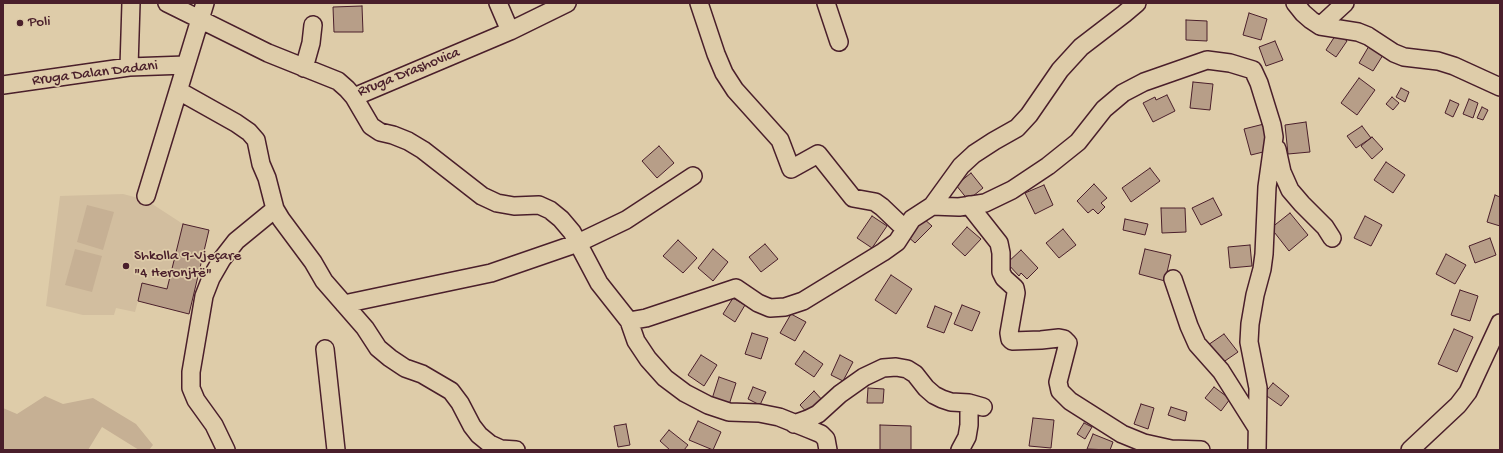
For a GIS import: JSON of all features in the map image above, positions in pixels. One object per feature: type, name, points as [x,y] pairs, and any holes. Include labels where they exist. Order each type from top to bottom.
[{"type":"street","points":[[129,67],[131,3]]},
{"type":"street","name":"Rruga Drashovica","points":[[168,3],[268,53],[338,81],[354,97],[510,31],[567,3]]},
{"type":"street","points":[[146,196],[205,3]]},
{"type":"street","points":[[498,3],[510,31]]},
{"type":"street","points":[[699,3],[724,73],[735,90],[780,140],[791,169],[818,154],[853,198],[875,202],[905,229]]},
{"type":"street","points":[[826,3],[839,42]]},
{"type":"street","points":[[630,321],[653,316],[736,288],[758,303],[770,308],[785,307],[803,301],[883,252],[897,242],[912,219],[932,206],[961,166],[974,154],[994,140],[1017,128],[1030,115],[1060,70],[1081,47],[1137,3]]},
{"type":"street","points":[[1295,3],[1303,13],[1320,26],[1358,32],[1368,36],[1394,53],[1404,57],[1438,61],[1454,66],[1500,87]]},
{"type":"street","points":[[1320,26],[1345,3]]},
{"type":"street","points":[[304,68],[311,43],[313,25]]},
{"type":"street","points":[[932,206],[959,206],[985,203],[1012,190],[1048,166],[1078,142],[1104,109],[1123,93],[1144,82],[1207,60],[1230,63],[1253,70],[1259,83],[1272,125],[1282,172],[1290,190],[1325,227],[1332,238]]},
{"type":"street","name":"Rruga Dalan Dadani","points":[[3,85],[129,67],[186,65]]},
{"type":"street","points":[[179,91],[236,123],[249,132],[256,140],[261,164],[271,191],[275,209],[280,219],[314,262],[324,281],[365,328],[378,348],[405,368],[422,374],[451,391],[479,435],[490,444],[501,449],[516,450]]},
{"type":"street","points":[[354,97],[371,126],[380,132],[408,141],[423,150],[482,196],[497,203],[514,206],[539,205],[550,210],[561,219],[578,244],[599,283],[630,321],[636,341],[648,359],[666,378],[685,393],[708,405],[729,412],[759,413],[779,417],[821,434],[826,439],[828,450]]},
{"type":"street","points":[[1257,450],[1258,388],[1249,342],[1254,295],[1262,269],[1264,254],[1267,187],[1274,137]]},
{"type":"street","points":[[344,304],[491,274],[578,244],[626,220],[693,176]]},
{"type":"street","points":[[969,205],[999,242],[1001,253],[1001,272],[1004,278],[1014,288],[1016,293],[1009,333],[1010,339],[1012,341],[1064,339],[1068,343],[1068,347],[1058,382],[1060,391],[1070,401],[1122,434],[1144,443],[1171,449],[1201,450]]},
{"type":"street","points":[[226,450],[214,425],[196,400],[191,388],[191,366],[204,296],[210,278],[222,258],[236,242],[275,209]]},
{"type":"street","points":[[1173,279],[1189,326],[1197,344],[1221,371],[1257,428]]},
{"type":"street","points":[[1410,450],[1458,405],[1468,392],[1500,323]]},
{"type":"street","points":[[325,349],[336,450]]},
{"type":"street","points":[[794,424],[818,414],[840,394],[864,377],[883,368],[896,367],[907,369],[915,374],[926,388],[934,395],[951,402],[976,405],[969,425],[967,437],[960,450]]},
{"type":"shaded area","name":"Shkolla 9-Vjeçare \"4 Heronjtë\"","points":[[123,194],[146,200],[183,224],[209,230],[189,314],[138,301],[135,312],[116,308],[114,315],[83,315],[46,306],[60,196]]},
{"type":"shaded area","points":[[87,205],[114,212],[103,250],[77,242]]},
{"type":"shaded area","points":[[75,249],[102,256],[92,292],[65,285]]},
{"type":"shaded area","points":[[45,396],[63,404],[93,398],[136,424],[153,445],[149,450],[139,450],[102,427],[88,450],[3,450],[3,408],[17,414]]},
{"type":"building","points":[[362,6],[363,32],[334,32],[333,7]]},
{"type":"building","points":[[1249,13],[1267,19],[1261,40],[1243,35]]},
{"type":"building","points":[[1186,20],[1207,21],[1207,41],[1186,40]]},
{"type":"building","points":[[1337,33],[1347,41],[1336,57],[1326,50]]},
{"type":"building","points":[[1275,41],[1283,60],[1266,66],[1259,47]]},
{"type":"building","points":[[1369,46],[1383,55],[1373,71],[1359,63]]},
{"type":"building","points":[[1359,78],[1375,90],[1357,115],[1341,103]]},
{"type":"building","points":[[1193,82],[1213,84],[1210,110],[1190,108]]},
{"type":"building","points":[[1401,88],[1409,92],[1405,102],[1396,97]]},
{"type":"building","points":[[1167,95],[1175,111],[1153,122],[1143,103],[1155,97],[1156,100]]},
{"type":"building","points":[[1392,97],[1399,103],[1393,110],[1386,104]]},
{"type":"building","points":[[1469,99],[1478,103],[1473,118],[1463,114]]},
{"type":"building","points":[[1450,100],[1459,104],[1453,117],[1445,113]]},
{"type":"building","points":[[1482,107],[1488,110],[1483,120],[1477,118]]},
{"type":"building","points":[[1306,122],[1310,152],[1288,154],[1285,125]]},
{"type":"building","points":[[1264,124],[1271,150],[1251,155],[1244,129]]},
{"type":"building","points":[[1362,126],[1371,138],[1356,148],[1347,136]]},
{"type":"building","points":[[1372,137],[1383,149],[1372,159],[1361,146]]},
{"type":"building","points":[[659,146],[674,163],[657,178],[642,161]]},
{"type":"building","points":[[1386,162],[1405,175],[1393,193],[1374,180]]},
{"type":"building","points":[[1150,168],[1160,181],[1131,202],[1122,188]]},
{"type":"building","points":[[971,173],[983,188],[968,200],[956,185]]},
{"type":"building","points":[[1094,184],[1107,198],[1101,203],[1105,207],[1098,214],[1093,209],[1088,213],[1077,201]]},
{"type":"building","points":[[1044,185],[1053,205],[1035,214],[1025,193]]},
{"type":"building","points":[[1495,195],[1500,197],[1500,226],[1487,222]]},
{"type":"building","points":[[1213,198],[1222,215],[1201,225],[1192,208]]},
{"type":"building","points":[[1161,208],[1185,208],[1186,232],[1162,233]]},
{"type":"building","points":[[1290,213],[1308,235],[1289,251],[1271,228]]},
{"type":"building","points":[[872,216],[887,226],[872,248],[857,238]]},
{"type":"building","points":[[1365,216],[1382,225],[1371,246],[1354,238]]},
{"type":"building","points":[[923,218],[932,226],[915,243],[906,235]]},
{"type":"building","points":[[1125,219],[1148,224],[1145,235],[1123,230]]},
{"type":"building","points":[[183,224],[209,230],[189,314],[138,301],[142,283],[167,289]]},
{"type":"building","points":[[967,227],[981,239],[965,256],[952,244]]},
{"type":"building","points":[[1063,229],[1076,245],[1059,258],[1046,243]]},
{"type":"building","points":[[1490,238],[1496,255],[1475,263],[1469,246]]},
{"type":"building","points":[[678,240],[697,258],[683,273],[663,256]]},
{"type":"building","points":[[765,244],[778,259],[761,272],[749,257]]},
{"type":"building","points":[[1250,245],[1252,266],[1230,268],[1228,247]]},
{"type":"building","points":[[713,249],[728,262],[713,281],[698,268]]},
{"type":"building","points":[[1145,249],[1171,255],[1165,281],[1139,274]]},
{"type":"building","points":[[1021,250],[1038,268],[1027,279],[1021,273],[1019,276],[1007,263]]},
{"type":"building","points":[[1446,254],[1466,265],[1455,284],[1436,274]]},
{"type":"building","points":[[891,275],[912,289],[896,314],[875,300]]},
{"type":"building","points":[[1460,290],[1478,296],[1470,321],[1451,315]]},
{"type":"building","points":[[733,298],[745,305],[735,322],[723,314]]},
{"type":"building","points":[[962,305],[980,312],[972,331],[954,324]]},
{"type":"building","points":[[935,306],[952,313],[944,333],[927,327]]},
{"type":"building","points":[[791,314],[806,322],[795,341],[780,333]]},
{"type":"building","points":[[1454,329],[1473,337],[1457,372],[1438,364]]},
{"type":"building","points":[[752,333],[768,338],[761,359],[745,354]]},
{"type":"building","points":[[1224,334],[1238,352],[1222,363],[1208,345]]},
{"type":"building","points":[[804,351],[823,364],[814,377],[795,364]]},
{"type":"building","points":[[701,355],[717,365],[704,386],[688,375]]},
{"type":"building","points":[[840,355],[853,362],[843,381],[831,375]]},
{"type":"building","points":[[719,377],[736,383],[728,408],[711,402]]},
{"type":"building","points":[[1273,383],[1289,396],[1281,406],[1264,394]]},
{"type":"building","points":[[753,387],[766,392],[760,405],[748,399]]},
{"type":"building","points":[[1214,387],[1230,399],[1221,411],[1205,398]]},
{"type":"building","points":[[868,388],[884,389],[883,403],[867,403]]},
{"type":"building","points":[[814,391],[824,402],[810,416],[800,405]]},
{"type":"building","points":[[1141,404],[1154,408],[1148,429],[1134,424]]},
{"type":"building","points":[[1171,407],[1187,412],[1185,421],[1168,415]]},
{"type":"building","points":[[1033,418],[1054,420],[1051,448],[1029,446]]},
{"type":"building","points":[[698,421],[721,432],[713,450],[689,440]]},
{"type":"building","points":[[1084,423],[1092,427],[1085,439],[1077,434]]},
{"type":"building","points":[[626,424],[630,445],[618,447],[614,426]]},
{"type":"building","points":[[880,425],[911,426],[911,450],[880,450]]},
{"type":"building","points":[[669,430],[688,445],[684,450],[670,450],[660,441]]},
{"type":"building","points":[[1093,434],[1113,442],[1110,450],[1087,449]]},
{"type":"place","name":"Poli","points":[[20,23]]},
{"type":"place","name":"Shkolla 9-Vjeçare \"4 Heronjtë\"","points":[[126,266]]}]
